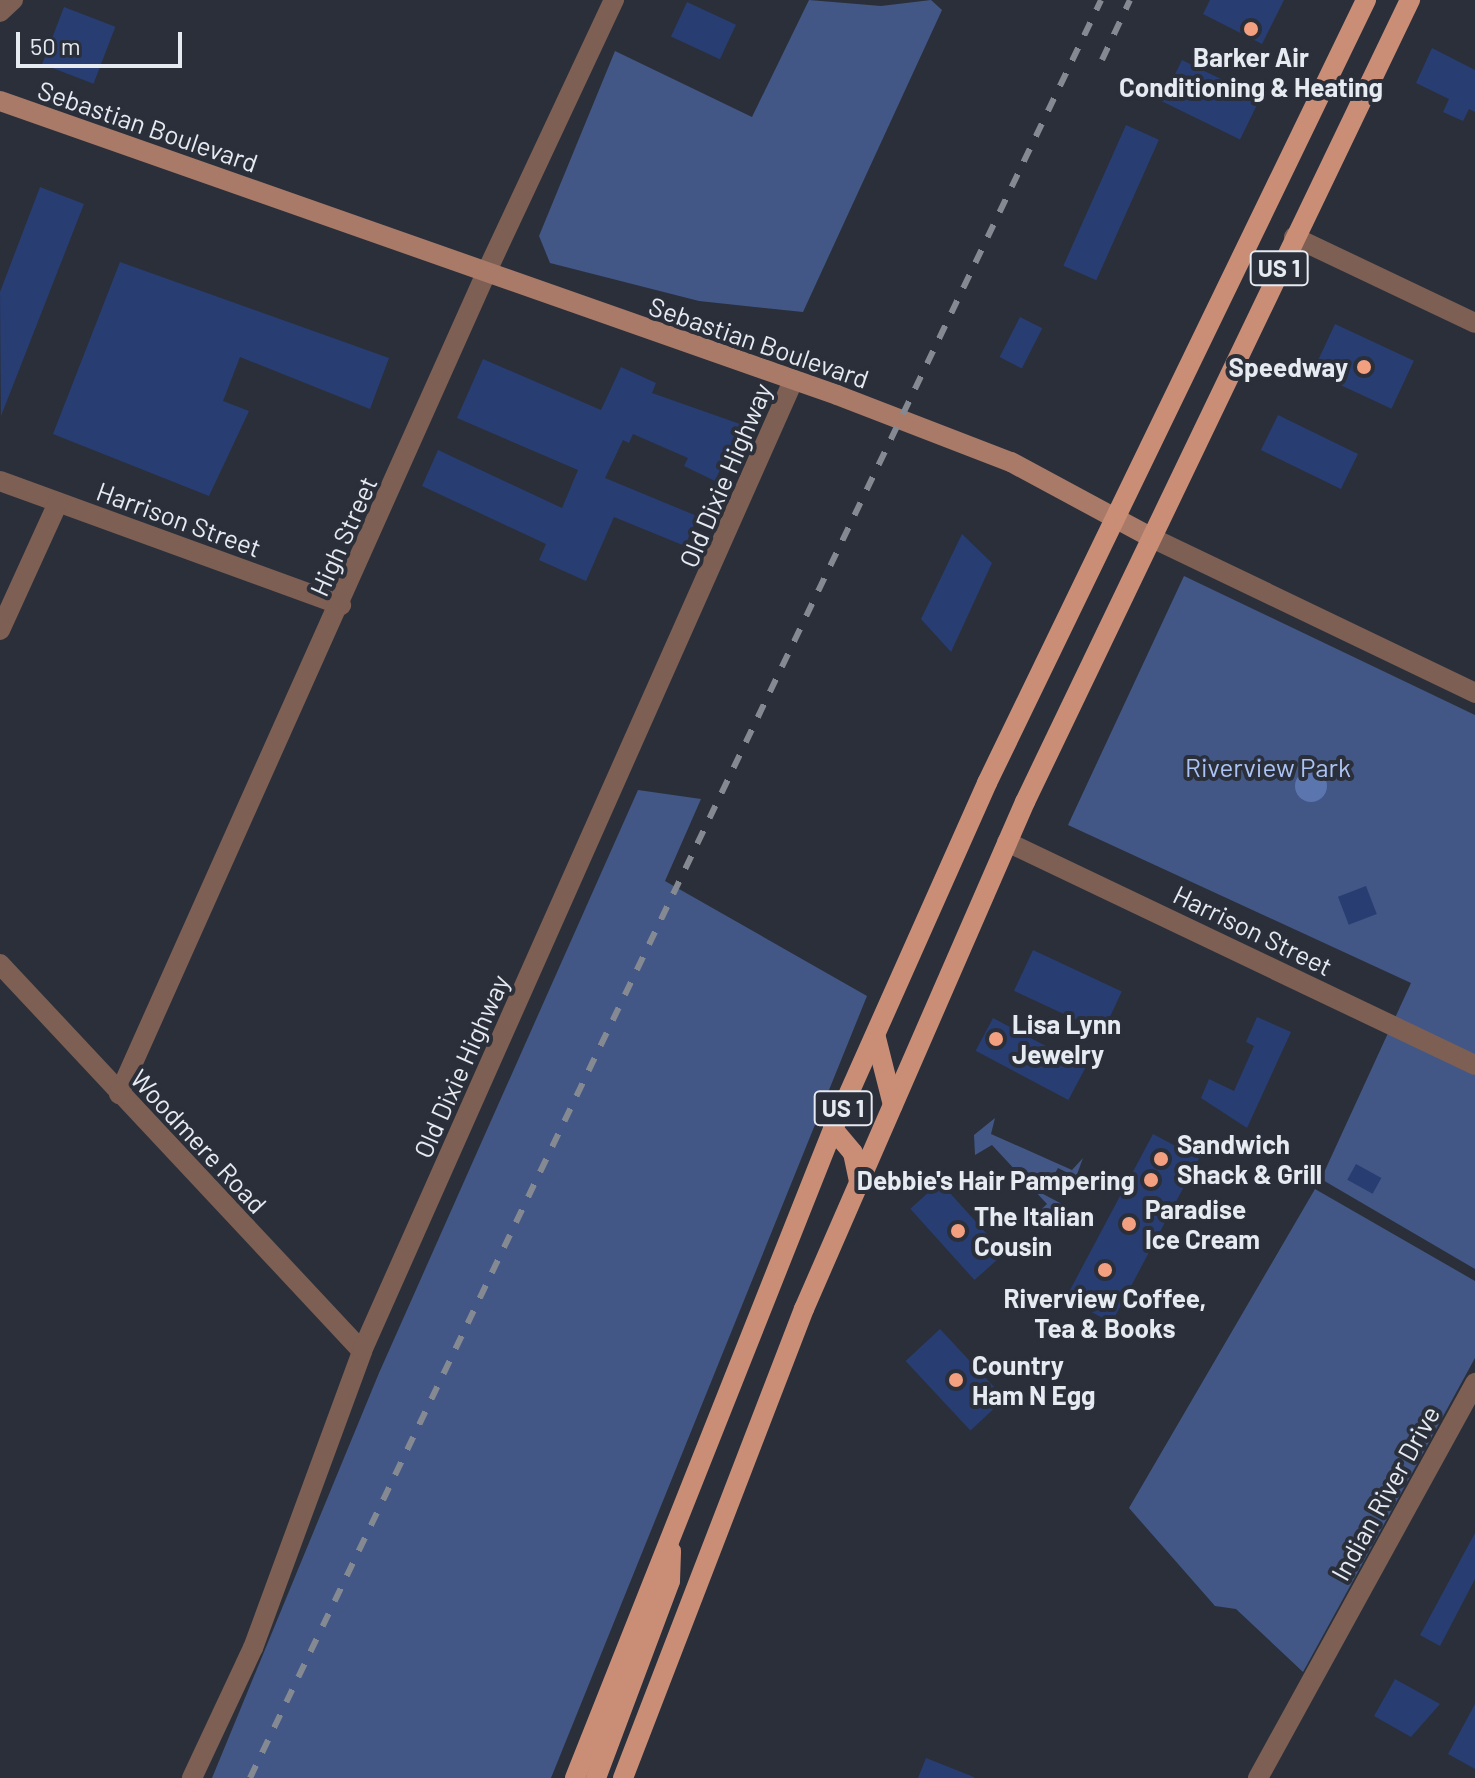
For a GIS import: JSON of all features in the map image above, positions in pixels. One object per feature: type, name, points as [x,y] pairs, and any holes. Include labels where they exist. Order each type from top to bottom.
[{"type":"main road","name":"US 1","points":[[575,1778],[833,1129],[1116,518],[1366,0]]},
{"type":"main road","points":[[1395,31],[1397,0]]},
{"type":"main road","name":"US 1","points":[[623,1778],[859,1182],[1007,842],[1150,537],[1410,0]]},
{"type":"main road","name":"Sebastian Boulevard","points":[[0,101],[793,381],[1011,462],[1150,537]]},
{"type":"main road","points":[[876,1034],[879,1075],[893,1105]]},
{"type":"main road","points":[[833,1129],[853,1153],[859,1182]]},
{"type":"main road","points":[[596,1778],[670,1581],[672,1531]]},
{"type":"street","points":[[0,12],[13,0]]},
{"type":"street","name":"High Street","points":[[119,1094],[341,605],[486,273],[614,0]]},
{"type":"street","points":[[1294,237],[1475,323]]},
{"type":"street","name":"Old Dixie Highway","points":[[192,1778],[253,1648],[362,1351],[793,381]]},
{"type":"street","name":"Harrison Street","points":[[0,481],[341,605]]},
{"type":"street","points":[[0,630],[58,503]]},
{"type":"street","name":"Sebastian Boulevard","points":[[1150,537],[1475,693]]},
{"type":"street","name":"Harrison Street","points":[[1007,842],[1475,1065]]},
{"type":"street","name":"Woodmere Road","points":[[0,964],[362,1351]]},
{"type":"street","name":"Indian River Drive","points":[[1258,1778],[1475,1383]]},
{"type":"green space","points":[[809,0],[881,6],[931,0],[942,10],[803,312],[699,301],[550,263],[539,236],[615,51],[752,117]]},
{"type":"green space","name":"Riverview Park","points":[[1184,576],[1475,715],[1475,1269],[1321,1179],[1411,983],[1068,825]]},
{"type":"green space","points":[[638,790],[701,799],[665,881],[867,996],[551,1778],[212,1778],[379,1373]]},
{"type":"green space","points":[[995,1118],[991,1134],[1072,1170],[1083,1158],[1076,1177],[1058,1168],[1043,1194],[1062,1204],[1050,1228],[1033,1217],[1047,1204],[992,1145],[975,1155],[974,1135]]},
{"type":"green space","points":[[1315,1189],[1475,1281],[1475,1358],[1303,1672],[1236,1609],[1215,1606],[1129,1508]]},
{"type":"shaded area","points":[[1311,770],[1322,775],[1327,786],[1322,797],[1311,802],[1300,797],[1295,786],[1300,775]]},
{"type":"building","name":"Barker Air Conditioning & Heating","points":[[1210,0],[1284,0],[1262,44],[1203,14]]},
{"type":"building","points":[[687,2],[736,25],[720,59],[671,36]]},
{"type":"building","points":[[64,7],[115,27],[93,84],[42,64]]},
{"type":"building","points":[[1432,48],[1475,70],[1475,112],[1469,109],[1463,121],[1443,112],[1449,99],[1416,83]]},
{"type":"building","points":[[1182,60],[1260,98],[1240,139],[1162,101]]},
{"type":"building","points":[[1126,125],[1159,140],[1096,280],[1063,266]]},
{"type":"building","points":[[40,187],[84,204],[1,416],[0,292]]},
{"type":"building","points":[[120,262],[389,358],[370,409],[240,357],[223,401],[249,411],[209,496],[53,434]]},
{"type":"building","points":[[1020,317],[1042,328],[1022,368],[1000,357]]},
{"type":"building","name":"Speedway","points":[[1335,324],[1414,361],[1391,409],[1313,372]]},
{"type":"building","points":[[483,359],[601,410],[621,367],[656,383],[652,393],[740,424],[715,481],[684,466],[688,458],[633,434],[629,443],[623,440],[605,478],[697,516],[685,546],[614,517],[586,581],[539,560],[546,544],[422,486],[438,450],[562,508],[578,470],[457,418]]},
{"type":"building","name":"Speedway","points":[[1278,415],[1358,454],[1341,489],[1261,450]]},
{"type":"building","points":[[962,534],[992,563],[951,652],[921,619]]},
{"type":"building","points":[[1366,886],[1377,914],[1349,925],[1338,897]]},
{"type":"building","points":[[1033,950],[1122,991],[1103,1032],[1014,991]]},
{"type":"building","points":[[1257,1017],[1291,1032],[1247,1128],[1201,1098],[1209,1079],[1234,1091],[1254,1046],[1246,1042]]},
{"type":"building","points":[[993,1018],[1086,1067],[1068,1100],[976,1051]]},
{"type":"building","points":[[1153,1134],[1199,1158],[1112,1323],[1066,1298]]},
{"type":"building","points":[[1356,1164],[1381,1178],[1373,1194],[1347,1180]]},
{"type":"building","name":"The Italian Cousin","points":[[940,1182],[1004,1253],[975,1280],[910,1209]]},
{"type":"building","name":"Country Ham N Egg","points":[[940,1329],[1005,1398],[970,1431],[906,1361]]},
{"type":"building","points":[[1475,1533],[1475,1579],[1440,1646],[1420,1635]]},
{"type":"building","points":[[1395,1679],[1440,1704],[1411,1737],[1374,1716]]},
{"type":"building","points":[[1475,1704],[1475,1769],[1448,1754]]},
{"type":"building","points":[[926,1758],[974,1777],[974,1778],[918,1778]]},
{"type":"railway","points":[[250,1778],[1101,0]]},
{"type":"railway","points":[[1102,60],[1130,0]]},
{"type":"place","name":"Barker Air Conditioning & Heating","points":[[1251,29]]},
{"type":"place","name":"Speedway","points":[[1364,367]]},
{"type":"place","name":"Lisa Lynn Jewelry","points":[[996,1039]]},
{"type":"place","name":"Sandwich Shack & Grill","points":[[1161,1159]]},
{"type":"place","name":"Debbie's Hair Pampering","points":[[1151,1180]]},
{"type":"place","name":"Paradise Ice Cream","points":[[1129,1224]]},
{"type":"place","name":"The Italian Cousin","points":[[958,1231]]},
{"type":"place","name":"Riverview Coffee, Tea & Books","points":[[1105,1270]]},
{"type":"place","name":"Country Ham N Egg","points":[[956,1380]]}]
